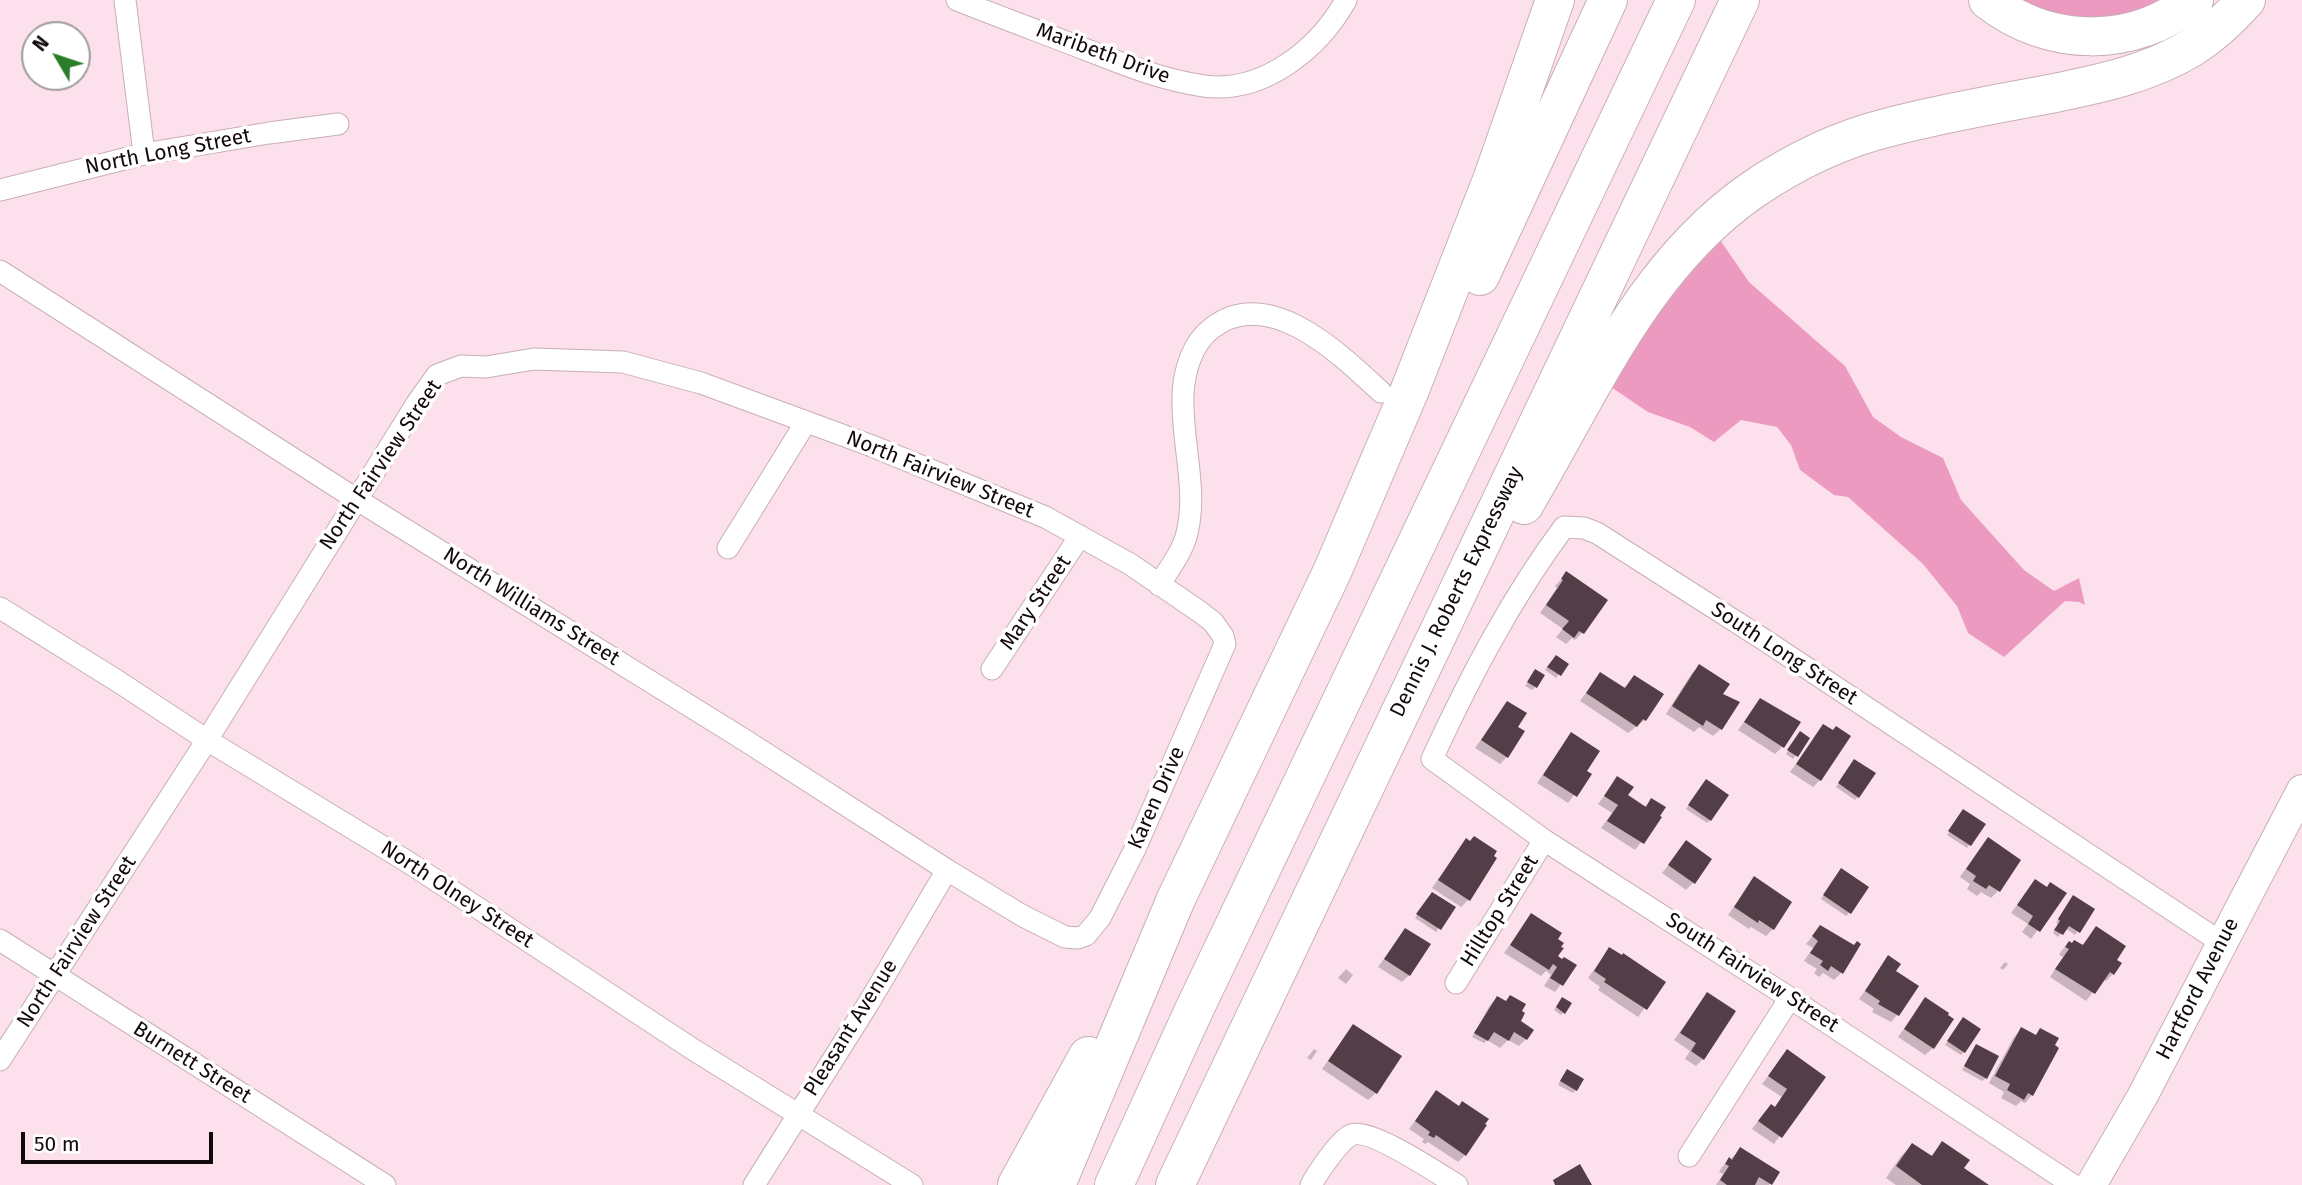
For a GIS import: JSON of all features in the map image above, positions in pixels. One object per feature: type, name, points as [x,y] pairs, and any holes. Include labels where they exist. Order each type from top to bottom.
[{"type":"highway","points":[[1056,1185],[1176,899],[1332,572],[1437,325],[1492,180],[1555,0]]},
{"type":"highway","points":[[1332,572],[1401,444],[1608,0]]},
{"type":"highway","points":[[1114,1185],[1188,1022],[1676,0]]},
{"type":"highway","name":"Dennis J. Roberts Expressway","points":[[1175,1185],[1740,0]]},
{"type":"highway","points":[[1988,0],[2015,19],[2036,28],[2064,35],[2096,38],[2139,30],[2158,23],[2194,0]]},
{"type":"highway","points":[[1401,711],[1626,328],[1682,253],[1727,208],[1802,160],[1859,136],[1916,121],[2097,84],[2147,69],[2191,48],[2231,17],[2246,0]]},
{"type":"highway","points":[[1017,1185],[1176,899]]},
{"type":"main road","name":"Hartford Avenue","points":[[2091,1185],[2142,1097],[2302,790]]},
{"type":"street","points":[[125,0],[144,154]]},
{"type":"street","name":"Maribeth Drive","points":[[957,0],[1154,76],[1206,86],[1232,86],[1259,79],[1288,64],[1311,46],[1337,16],[1346,0]]},
{"type":"street","name":"North Long Street","points":[[0,190],[144,154],[269,132],[338,124]]},
{"type":"street","name":"North Williams Street","points":[[0,271],[356,499],[743,739],[947,870],[1023,916],[1065,937]]},
{"type":"street","points":[[1159,584],[1187,535],[1192,500],[1184,432],[1183,396],[1185,378],[1202,336],[1227,318],[1241,314],[1272,317],[1321,340],[1381,392]]},
{"type":"street","name":"North Fairview Street","points":[[0,1060],[207,740],[356,499],[437,375],[461,366],[486,367],[534,359],[623,362],[701,383],[978,488],[1045,517],[1130,564],[1213,622],[1223,636]]},
{"type":"street","points":[[728,548],[806,422]]},
{"type":"street","name":"South Long Street","points":[[1432,759],[1494,639],[1541,558],[1564,527],[1584,528],[1597,533],[1766,641],[2222,943]]},
{"type":"street","name":"Mary Street","points":[[992,669],[1080,536]]},
{"type":"street","name":"North Olney Street","points":[[0,608],[207,740],[408,862],[694,1050],[912,1185]]},
{"type":"street","name":"Karen Drive","points":[[1065,937],[1077,938],[1086,935],[1100,918],[1135,849],[1225,644],[1223,636]]},
{"type":"street","name":"South Fairview Street","points":[[1432,759],[1544,840],[2073,1185]]},
{"type":"street","name":"Hilltop Street","points":[[1456,983],[1544,840]]},
{"type":"street","name":"Pleasant Avenue","points":[[754,1185],[868,1004],[947,870]]},
{"type":"street","name":"Burnett Street","points":[[0,940],[385,1185]]},
{"type":"street","points":[[1689,1156],[1790,998]]},
{"type":"street","points":[[1311,1185],[1340,1144],[1350,1135],[1357,1133],[1410,1157],[1457,1185]]},
{"type":"shaded area","points":[[2000,0],[2203,0],[2128,38]]},
{"type":"shaded area","points":[[1716,234],[1749,282],[1845,366],[1873,417],[1901,437],[1943,458],[1961,500],[2024,570],[2054,591],[2079,578],[2085,605],[2065,601],[2004,657],[1968,633],[1957,606],[1923,564],[1848,497],[1834,495],[1800,470],[1791,445],[1777,427],[1741,420],[1714,442],[1690,427],[1648,412],[1602,381]]},
{"type":"building","points":[[1566,571],[1608,600],[1584,634],[1579,631],[1574,638],[1562,629],[1569,621],[1546,605]]},
{"type":"building","points":[[1556,655],[1569,664],[1561,676],[1547,667]]},
{"type":"building","points":[[1699,664],[1730,684],[1723,694],[1740,702],[1722,730],[1706,720],[1703,726],[1672,706]]},
{"type":"building","points":[[1535,669],[1545,675],[1537,688],[1527,682]]},
{"type":"building","points":[[1600,672],[1625,688],[1634,675],[1664,694],[1646,721],[1643,719],[1637,727],[1586,693]]},
{"type":"building","points":[[1760,698],[1801,722],[1784,748],[1744,722]]},
{"type":"building","points":[[1507,701],[1527,713],[1518,727],[1525,731],[1508,758],[1481,740]]},
{"type":"building","points":[[1823,724],[1833,730],[1836,726],[1851,736],[1821,781],[1796,764]]},
{"type":"building","points":[[1800,731],[1810,738],[1798,757],[1787,750]]},
{"type":"building","points":[[1571,732],[1600,751],[1587,771],[1592,774],[1577,797],[1543,775]]},
{"type":"building","points":[[1854,759],[1876,773],[1859,798],[1838,783]]},
{"type":"building","points":[[1617,776],[1634,787],[1628,795],[1646,807],[1651,798],[1666,807],[1644,844],[1607,821],[1618,805],[1604,796]]},
{"type":"building","points":[[1706,779],[1729,795],[1711,821],[1688,805]]},
{"type":"building","points":[[1963,809],[1986,824],[1971,846],[1948,831]]},
{"type":"building","points":[[1474,836],[1497,851],[1494,856],[1497,858],[1470,901],[1438,880],[1466,838],[1470,841]]},
{"type":"building","points":[[1988,837],[2021,860],[2000,892],[1989,885],[1986,889],[1973,881],[1976,876],[1966,869]]},
{"type":"building","points":[[1686,840],[1712,859],[1695,884],[1668,865]]},
{"type":"building","points":[[1841,868],[1869,887],[1851,914],[1823,895]]},
{"type":"building","points":[[1754,876],[1792,902],[1774,930],[1734,907]]},
{"type":"building","points":[[2035,879],[2047,887],[2050,882],[2067,893],[2040,932],[2028,924],[2033,916],[2017,905]]},
{"type":"building","points":[[1432,892],[1456,907],[1441,930],[1416,914]]},
{"type":"building","points":[[2073,895],[2095,909],[2080,933],[2069,926],[2063,935],[2054,930]]},
{"type":"building","points":[[1531,913],[1562,933],[1558,939],[1564,943],[1561,947],[1564,948],[1558,956],[1577,965],[1563,986],[1550,978],[1557,967],[1553,964],[1549,970],[1510,945]]},
{"type":"building","points":[[1820,925],[1854,945],[1857,941],[1861,944],[1843,974],[1831,966],[1828,971],[1820,965],[1823,961],[1810,953],[1818,941],[1812,936]]},
{"type":"building","points":[[2096,926],[2126,946],[2117,960],[2122,963],[2114,975],[2110,972],[2095,994],[2055,969],[2069,949],[2065,947],[2069,941],[2072,943],[2074,940],[2083,945]]},
{"type":"building","points":[[1405,928],[1431,944],[1410,976],[1384,959]]},
{"type":"building","points":[[1609,947],[1622,955],[1623,953],[1666,982],[1647,1010],[1604,982],[1606,979],[1594,971]]},
{"type":"building","points":[[1888,955],[1901,964],[1896,971],[1919,986],[1899,1016],[1878,1004],[1880,1001],[1865,991]]},
{"type":"building","points":[[1707,992],[1736,1011],[1704,1060],[1691,1051],[1696,1043],[1680,1033]]},
{"type":"building","points":[[1510,995],[1526,1004],[1521,1021],[1534,1030],[1527,1040],[1514,1032],[1509,1041],[1494,1032],[1488,1041],[1474,1033],[1497,996],[1506,1001]]},
{"type":"building","points":[[1562,997],[1572,1003],[1565,1014],[1556,1007]]},
{"type":"building","points":[[1925,997],[1954,1019],[1934,1049],[1904,1029]]},
{"type":"building","points":[[1963,1017],[1981,1029],[1965,1053],[1947,1041]]},
{"type":"building","points":[[1353,1024],[1402,1056],[1377,1094],[1328,1061]]},
{"type":"building","points":[[2021,1027],[2036,1035],[2040,1028],[2059,1038],[2055,1045],[2059,1048],[2033,1096],[2028,1093],[2024,1100],[2007,1090],[2010,1084],[1995,1076]]},
{"type":"building","points":[[1976,1044],[1999,1056],[1987,1079],[1964,1066]]},
{"type":"building","points":[[1787,1049],[1826,1077],[1782,1138],[1758,1121],[1771,1104],[1775,1107],[1787,1089],[1768,1076]]},
{"type":"building","points":[[1567,1069],[1584,1079],[1577,1091],[1560,1081]]},
{"type":"building","points":[[1436,1090],[1459,1106],[1462,1101],[1489,1119],[1466,1156],[1436,1135],[1434,1138],[1428,1135],[1430,1132],[1415,1121]]},
{"type":"building","points":[[1942,1141],[1970,1160],[1964,1168],[1989,1185],[1922,1185],[1896,1166],[1912,1143],[1932,1156]]},
{"type":"building","points":[[1740,1147],[1780,1172],[1772,1185],[1759,1177],[1755,1185],[1727,1185],[1720,1180],[1729,1166],[1725,1164],[1729,1157],[1732,1160]]},
{"type":"building","points":[[1580,1164],[1592,1185],[1555,1185],[1553,1180]]}]
